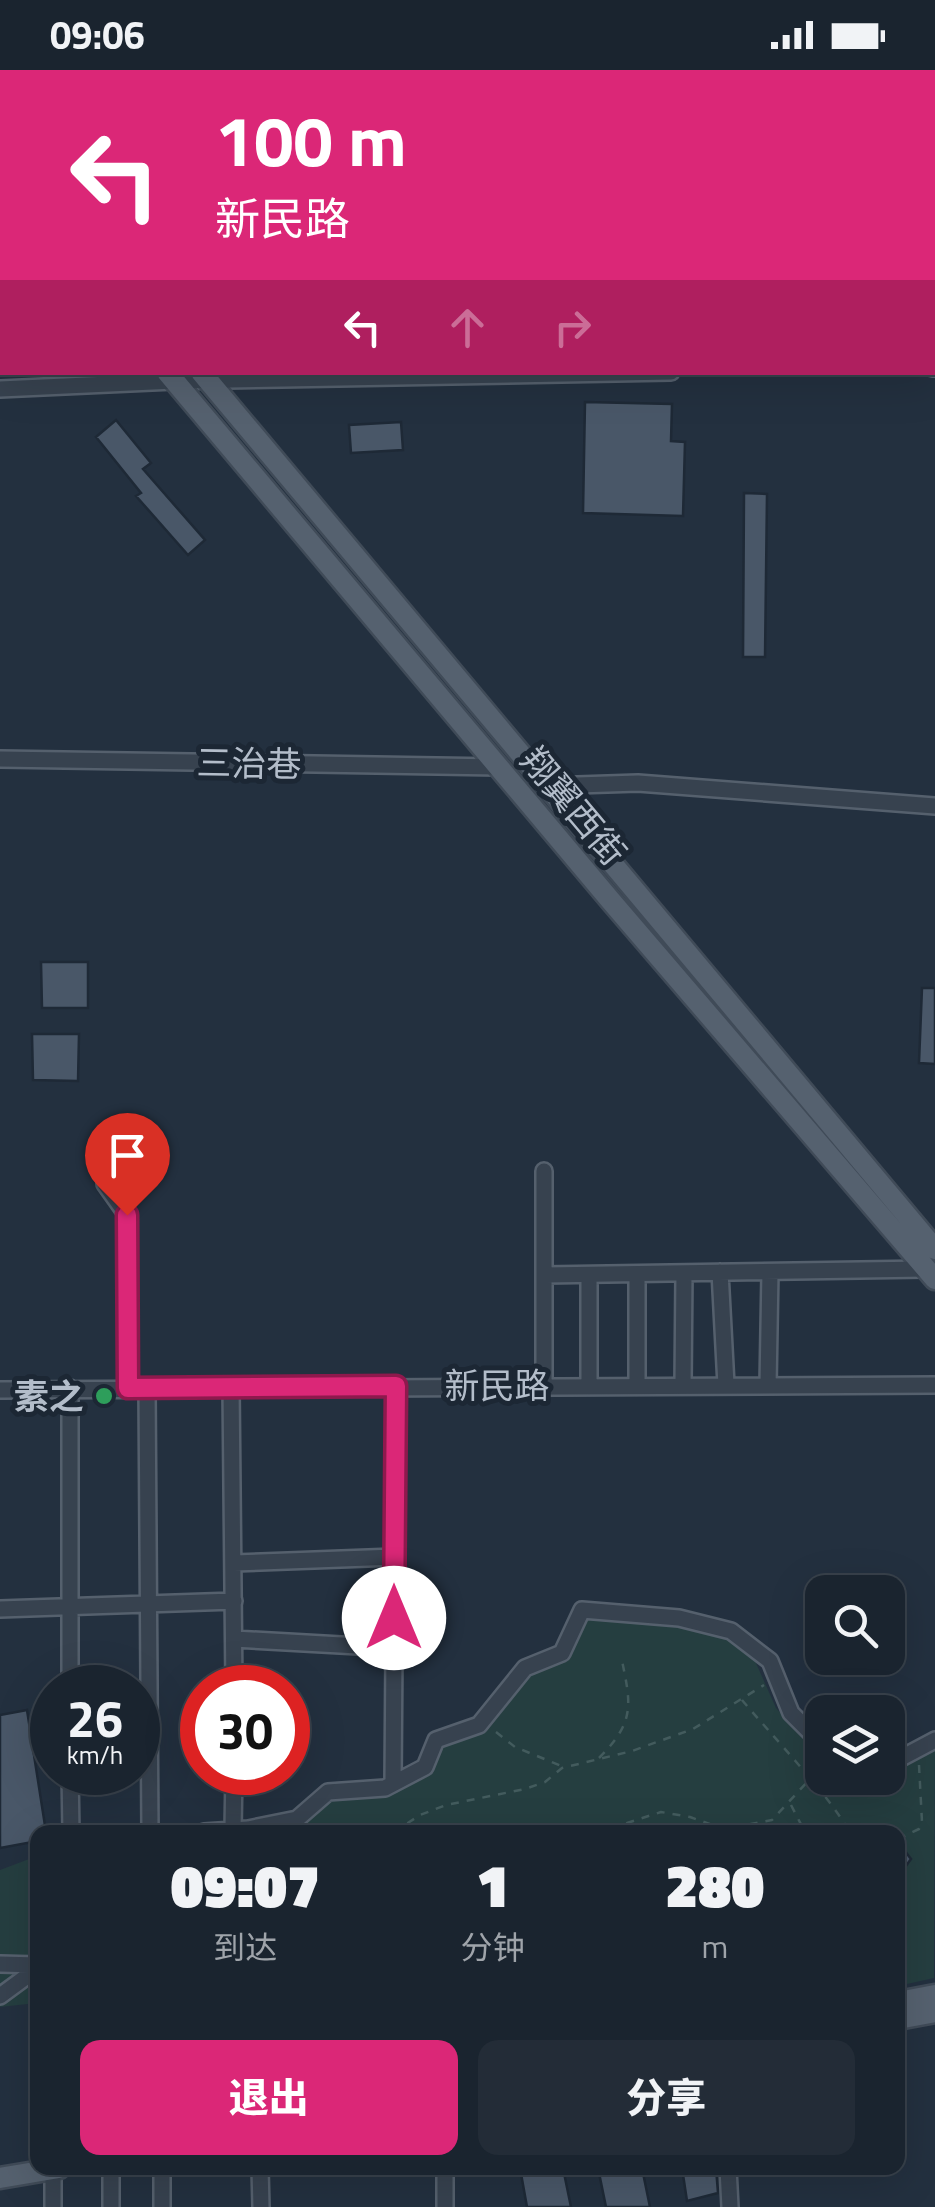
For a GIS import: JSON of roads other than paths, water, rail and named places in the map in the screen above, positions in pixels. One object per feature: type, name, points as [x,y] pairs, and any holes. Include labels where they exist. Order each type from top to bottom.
[{"type":"main road","name":"翔翼西街","points":[[170,377],[498,767],[932,1266]]},
{"type":"main road","name":"翔翼西街","points":[[204,377],[547,786],[932,1266]]},
{"type":"main road","points":[[905,2001],[935,1995]]},
{"type":"main road","points":[[905,2018],[935,2012]]},
{"type":"main road","points":[[0,2167],[30,2161]]},
{"type":"main road","points":[[0,2178],[30,2173]]},
{"type":"street","points":[[0,389],[170,377],[391,375]]},
{"type":"street","name":"三治巷","points":[[0,760],[498,767]]},
{"type":"street","points":[[547,786],[638,783],[935,806]]},
{"type":"street","points":[[108,1136],[105,1184],[127,1215],[128,1388]]},
{"type":"street","points":[[544,1172],[544,1385]]},
{"type":"street","points":[[545,1275],[932,1266]]},
{"type":"street","points":[[720,1272],[726,1385]]},
{"type":"street","points":[[768,1385],[770,1272]]},
{"type":"street","points":[[684,1273],[684,1385]]},
{"type":"street","points":[[589,1274],[589,1385]]},
{"type":"street","points":[[637,1274],[637,1385]]},
{"type":"street","name":"新民路","points":[[0,1390],[935,1385]]},
{"type":"street","points":[[393,1784],[396,1386]]},
{"type":"street","points":[[231,1387],[234,1665]]},
{"type":"street","points":[[70,1388],[70,1665]]},
{"type":"street","points":[[147,1388],[150,1825]]},
{"type":"street","points":[[234,1563],[395,1556]]},
{"type":"street","points":[[0,1609],[234,1601]]},
{"type":"street","points":[[263,1825],[298,1819],[328,1792],[385,1788],[425,1768],[436,1740],[479,1724],[524,1668],[562,1653],[582,1610],[678,1618],[731,1631],[770,1661],[791,1713],[805,1727]]},
{"type":"street","points":[[234,1640],[394,1648]]},
{"type":"street","points":[[905,1755],[935,1740]]},
{"type":"street","points":[[70,1795],[70,1825]]},
{"type":"street","points":[[234,1795],[234,1825]]},
{"type":"street","points":[[0,1964],[30,1966]]},
{"type":"street","points":[[0,1996],[30,1973]]},
{"type":"street","points":[[53,2207],[55,2175]]},
{"type":"street","points":[[110,2175],[111,2207]]},
{"type":"street","points":[[162,2175],[162,2207]]},
{"type":"street","points":[[260,2175],[261,2207]]},
{"type":"street","points":[[445,2175],[445,2207]]},
{"type":"street","points":[[728,2175],[730,2207]]},
{"type":"place","name":"素之","points":[[104,1396]]}]
